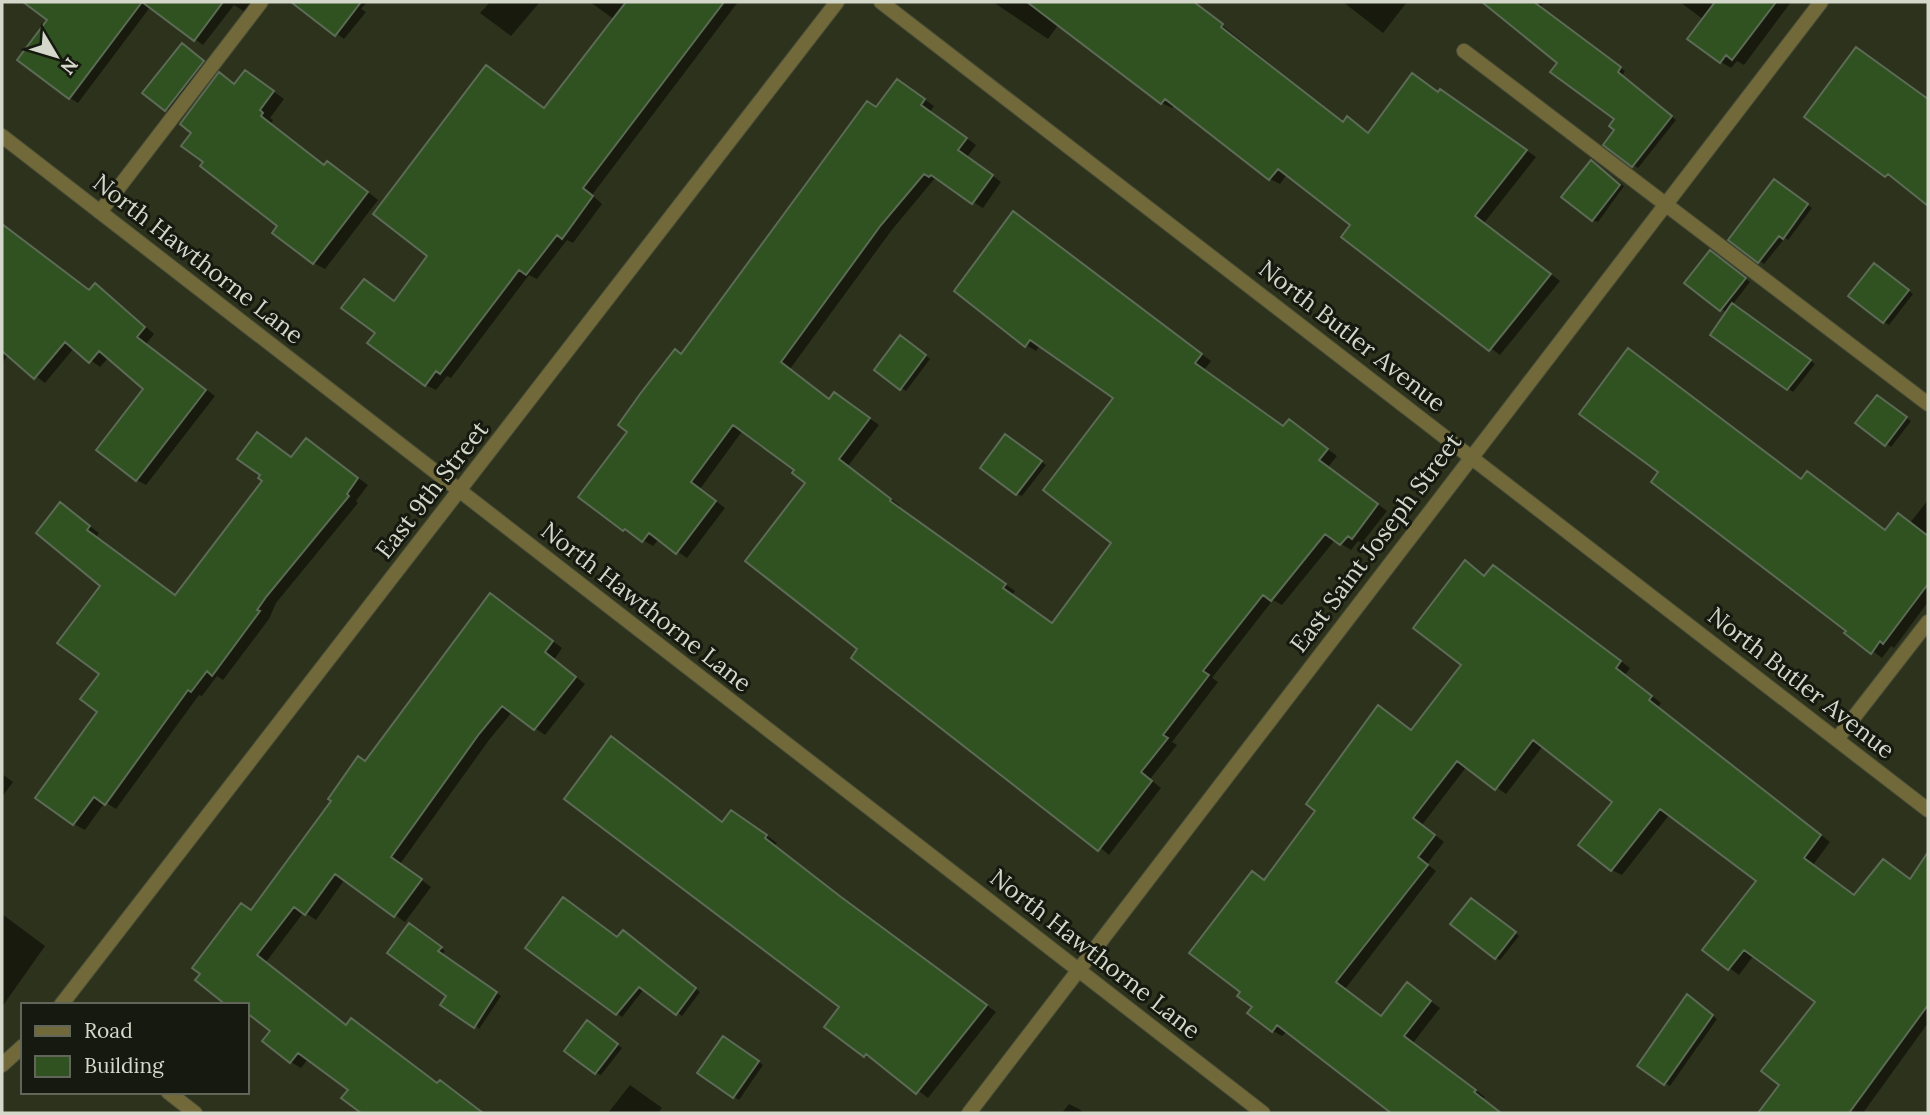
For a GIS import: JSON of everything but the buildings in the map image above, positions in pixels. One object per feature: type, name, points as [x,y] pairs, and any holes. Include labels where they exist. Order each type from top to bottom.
[{"type":"street","points":[[100,212],[261,2]]},
{"type":"street","name":"East 9th Street","points":[[63,1003],[837,2]]},
{"type":"street","name":"North Butler Avenue","points":[[881,2],[1928,810]]},
{"type":"street","name":"East Saint Joseph Street","points":[[969,1113],[1821,2]]},
{"type":"street","points":[[1464,51],[1928,404]]},
{"type":"street","name":"North Hawthorne Lane","points":[[2,136],[1264,1113]]},
{"type":"street","points":[[1836,739],[1928,622]]},
{"type":"street","points":[[2,1065],[21,1048]]},
{"type":"street","points":[[171,1094],[195,1113]]}]
